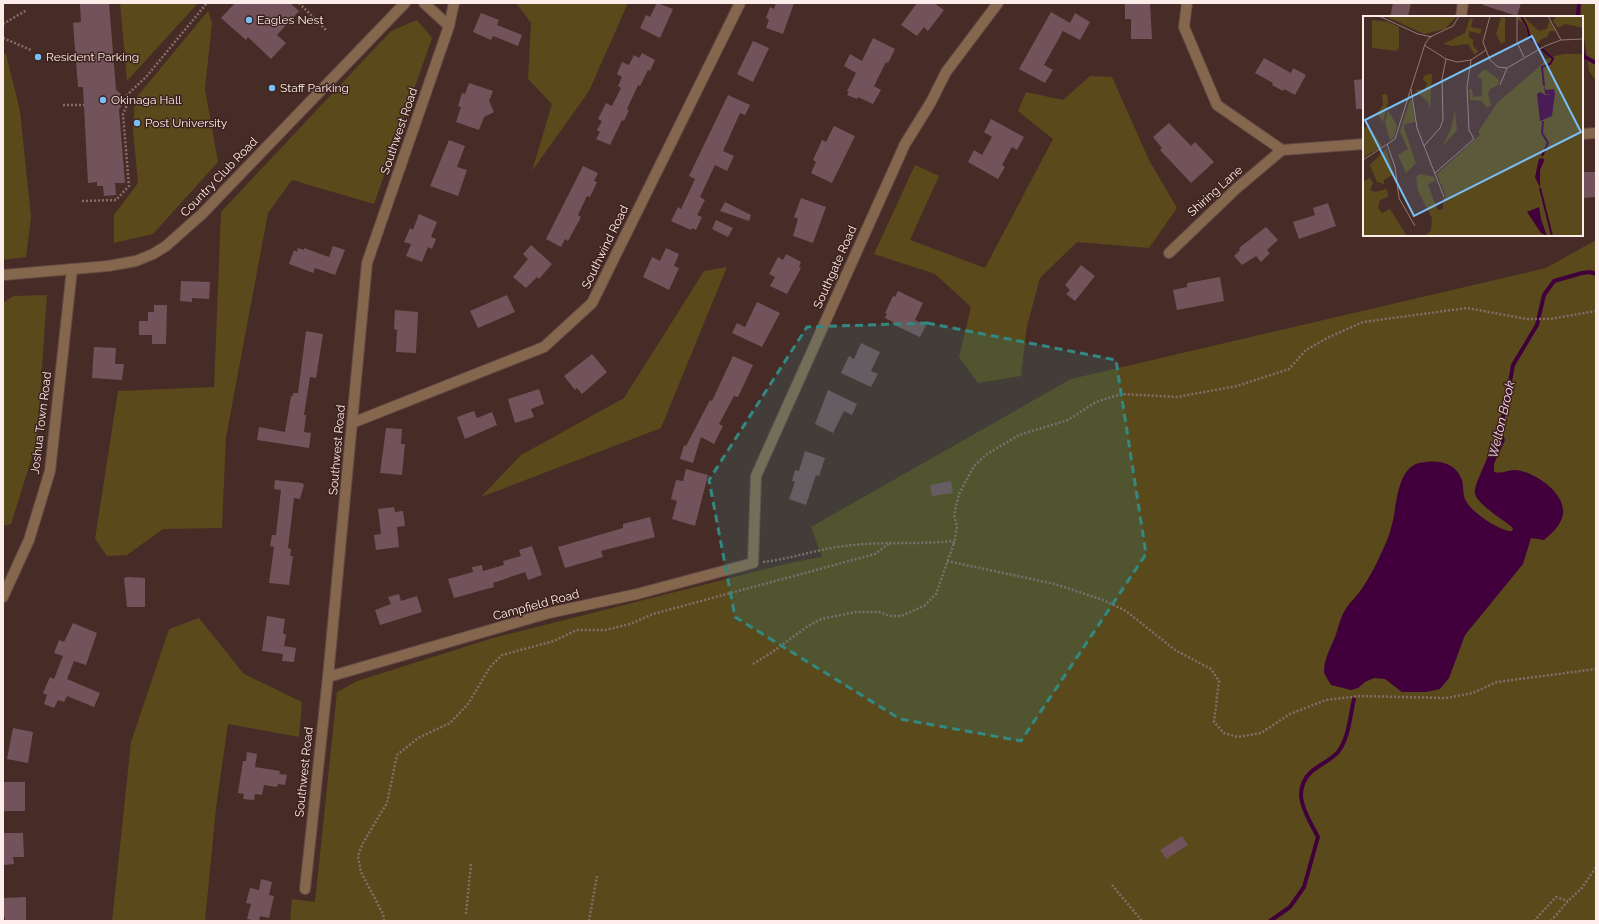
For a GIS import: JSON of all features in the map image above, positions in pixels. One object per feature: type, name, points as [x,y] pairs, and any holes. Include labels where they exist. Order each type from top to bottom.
[{"type":"street","name":"Country Club Road","points":[[3,275],[72,269],[136,261],[153,254],[176,238],[202,214],[405,3]]},
{"type":"street","points":[[424,3],[449,26]]},
{"type":"street","name":"Southwest Road","points":[[305,889],[328,677],[367,263],[449,26],[454,3]]},
{"type":"street","name":"Southwind Road","points":[[352,423],[544,348],[592,303],[740,3]]},
{"type":"street","name":"Southgate Road","points":[[753,563],[756,476],[904,144],[931,102],[946,72],[998,3]]},
{"type":"street","points":[[1187,3],[1184,27],[1218,105],[1282,150],[1363,144]]},
{"type":"street","points":[[1461,16],[1463,3]]},
{"type":"street","points":[[1583,134],[1596,133]]},
{"type":"street","name":"Shiring Lane","points":[[1169,253],[1236,188],[1282,150]]},
{"type":"street","name":"Joshua Town Road","points":[[3,597],[29,540],[50,470],[72,269]]},
{"type":"street","name":"Campfield Road","points":[[328,677],[549,613],[637,594],[753,563]]},
{"type":"path","points":[[82,201],[116,200],[129,186],[123,114],[127,105],[128,95],[146,77],[207,3]]},
{"type":"path","points":[[299,3],[326,30]]},
{"type":"path","points":[[3,24],[27,10]]},
{"type":"path","points":[[3,38],[31,50]]},
{"type":"path","points":[[63,105],[84,105]]},
{"type":"path","points":[[118,113],[123,114]]},
{"type":"path","points":[[753,664],[820,619],[856,612],[879,612],[890,616],[901,616],[924,606],[936,594],[954,543],[957,527],[954,516],[959,494],[974,466],[987,454],[1019,435],[1068,420],[1096,402],[1121,394],[1177,397],[1237,386],[1288,369],[1306,350],[1327,338],[1363,322],[1467,308],[1527,319],[1550,319],[1596,311]]},
{"type":"path","points":[[753,563],[782,560],[843,546],[891,542],[952,541],[954,543]]},
{"type":"path","points":[[384,921],[383,914],[361,872],[358,856],[363,844],[387,803],[397,755],[418,738],[450,723],[468,704],[490,667],[502,655],[554,641],[577,630],[605,630],[630,624],[653,614],[875,554],[891,542]]},
{"type":"path","points":[[947,561],[1055,584],[1103,600],[1126,611],[1157,633],[1175,650],[1212,669],[1218,681],[1214,722],[1224,733],[1238,737],[1261,734],[1290,714],[1326,700],[1360,696],[1446,698],[1473,693],[1496,682],[1596,669]]},
{"type":"path","points":[[466,914],[471,864]]},
{"type":"path","points":[[1551,921],[1568,900],[1582,888],[1596,868]]},
{"type":"path","points":[[589,921],[596,876]]},
{"type":"path","points":[[1112,886],[1142,921]]},
{"type":"path","points":[[1534,921],[1556,897],[1568,900]]},
{"type":"highlighted area","points":[[927,323],[1116,360],[1146,554],[1021,741],[900,719],[735,617],[709,480],[807,327]]},
{"type":"shaded area","points":[[120,3],[198,3],[127,81]]},
{"type":"shaded area","points":[[516,3],[628,3],[589,91],[532,171],[552,104],[528,79],[531,23]]},
{"type":"shaded area","points":[[1579,3],[1596,3],[1596,81],[1589,71],[1583,30],[1583,16],[1581,16]]},
{"type":"shaded area","points":[[208,11],[212,23],[205,89],[218,162],[153,234],[114,243],[114,215],[138,183],[133,129],[135,99]]},
{"type":"shaded area","points":[[417,20],[432,38],[374,204],[292,180],[268,213],[226,437],[222,528],[163,529],[127,555],[107,556],[95,539],[118,391],[214,387],[221,212],[391,31]]},
{"type":"shaded area","points":[[3,53],[6,54],[20,111],[31,217],[26,257],[3,260]]},
{"type":"shaded area","points":[[1090,76],[1112,77],[1149,160],[1177,208],[1149,248],[1077,242],[1040,278],[1027,326],[1021,376],[978,383],[959,357],[971,307],[935,274],[874,254],[915,165],[939,176],[910,240],[985,268],[1053,139],[1018,111],[1026,92],[1063,100]]},
{"type":"shaded area","points":[[1596,240],[1596,921],[290,921],[292,899],[315,902],[337,692],[357,681],[493,638],[794,562],[822,557],[811,527],[1071,379],[1546,268]]},
{"type":"shaded area","points":[[727,267],[661,428],[481,497],[521,455],[624,398],[704,271]]},
{"type":"shaded area","points":[[47,295],[37,441],[11,524],[3,526],[3,303],[13,296]]},
{"type":"shaded area","points":[[1499,430],[1502,432],[1505,440],[1494,464],[1494,472],[1500,473],[1515,470],[1523,471],[1549,486],[1561,501],[1563,509],[1562,518],[1559,524],[1544,540],[1531,538],[1523,564],[1465,635],[1449,678],[1440,689],[1426,692],[1402,692],[1385,679],[1374,678],[1365,682],[1358,688],[1351,690],[1331,685],[1324,672],[1325,663],[1340,621],[1348,606],[1368,580],[1386,543],[1400,485],[1403,477],[1412,466],[1419,463],[1432,461],[1445,463],[1451,466],[1459,474],[1462,480],[1464,496],[1469,505],[1480,516],[1494,525],[1512,531],[1513,528],[1481,503],[1475,494],[1477,482]]},
{"type":"shaded area","points":[[199,618],[244,674],[302,702],[299,737],[228,724],[216,808],[205,921],[112,921],[131,742],[169,629]]},
{"type":"building","name":"Okinaga Hall","points":[[109,3],[116,90],[122,95],[123,103],[119,110],[125,183],[115,183],[116,195],[104,196],[103,186],[97,186],[97,182],[88,183],[83,87],[78,87],[73,23],[81,22],[80,4]]},
{"type":"building","points":[[235,3],[290,3],[299,11],[277,35],[286,43],[271,59],[248,37],[246,40],[221,18]]},
{"type":"building","points":[[657,3],[673,9],[660,38],[640,28],[646,15],[650,17]]},
{"type":"building","points":[[776,3],[794,3],[783,34],[766,28],[769,20],[766,18],[770,7],[774,9]]},
{"type":"building","points":[[917,3],[934,3],[944,10],[928,31],[924,27],[917,36],[901,25]]},
{"type":"building","points":[[1150,3],[1152,39],[1131,39],[1131,19],[1125,19],[1125,4]]},
{"type":"building","points":[[1393,3],[1411,3],[1408,16],[1390,16]]},
{"type":"building","points":[[1483,3],[1521,3],[1517,16],[1483,5]]},
{"type":"building","points":[[1051,12],[1070,23],[1075,13],[1090,22],[1080,40],[1063,31],[1044,65],[1053,70],[1045,83],[1019,69]]},
{"type":"building","points":[[481,13],[499,20],[497,25],[522,35],[518,46],[493,36],[491,40],[473,32]]},
{"type":"building","points":[[873,38],[895,49],[888,63],[886,62],[874,86],[881,90],[873,104],[858,97],[857,99],[847,95],[849,92],[847,91],[856,73],[844,66],[850,54],[862,61]]},
{"type":"building","points":[[753,41],[769,48],[753,82],[737,74]]},
{"type":"building","points":[[642,53],[655,60],[640,86],[638,85],[627,109],[629,110],[624,121],[622,120],[610,145],[596,139],[600,132],[597,130],[602,121],[598,119],[606,103],[612,106],[621,88],[618,86],[622,77],[617,74],[622,62],[629,65],[634,55],[639,58]]},
{"type":"building","points":[[1264,58],[1291,73],[1293,68],[1306,75],[1295,95],[1272,85],[1273,83],[1255,73]]},
{"type":"building","points":[[1363,79],[1363,109],[1356,109],[1354,80]]},
{"type":"building","points":[[469,83],[493,91],[489,101],[494,112],[484,117],[479,130],[456,122],[461,107],[458,106],[462,93],[465,94]]},
{"type":"building","points":[[728,95],[750,105],[745,115],[740,113],[723,151],[734,156],[727,171],[715,165],[700,197],[705,200],[697,215],[702,217],[696,230],[692,228],[691,230],[671,221],[678,207],[681,209],[695,179],[689,176]]},
{"type":"building","points":[[991,119],[1024,137],[1017,150],[1012,147],[1002,165],[1005,167],[998,179],[968,162],[974,150],[982,155],[992,137],[984,132]]},
{"type":"building","points":[[1169,123],[1191,146],[1195,142],[1214,162],[1191,183],[1160,150],[1162,148],[1153,137]]},
{"type":"building","points":[[834,126],[855,136],[832,183],[811,173],[816,162],[813,160],[822,140],[826,142]]},
{"type":"building","points":[[449,140],[465,146],[457,167],[467,170],[458,196],[430,186]]},
{"type":"building","points":[[583,166],[598,173],[594,181],[597,182],[590,197],[587,196],[578,215],[581,217],[568,241],[565,239],[561,247],[546,239]]},
{"type":"building","points":[[1584,172],[1596,172],[1596,197],[1583,198]]},
{"type":"building","points":[[801,198],[826,207],[813,243],[793,236],[798,219],[794,217]]},
{"type":"building","points":[[725,202],[751,215],[749,221],[720,211]]},
{"type":"building","points":[[1328,203],[1336,226],[1299,239],[1293,222],[1315,215],[1313,208]]},
{"type":"building","points":[[419,214],[437,222],[431,237],[436,239],[432,249],[428,247],[422,262],[406,256],[411,244],[404,242],[410,228],[413,230]]},
{"type":"building","points":[[716,220],[733,228],[728,237],[712,229]]},
{"type":"building","points":[[1266,227],[1278,240],[1267,250],[1270,253],[1261,262],[1256,256],[1242,265],[1234,256],[1240,250],[1239,248]]},
{"type":"building","points":[[531,245],[552,264],[539,279],[537,277],[526,288],[513,277],[528,259],[523,254]]},
{"type":"building","points":[[333,246],[345,250],[335,275],[315,268],[313,273],[289,264],[294,250],[297,252],[298,248],[304,250],[304,248],[329,257]]},
{"type":"building","points":[[666,248],[679,254],[674,266],[679,268],[669,290],[643,277],[652,257],[660,261]]},
{"type":"building","points":[[786,254],[801,262],[799,267],[801,268],[787,294],[770,286],[775,277],[769,274],[778,257],[783,260]]},
{"type":"building","points":[[1081,265],[1095,276],[1075,301],[1066,294],[1070,290],[1065,285]]},
{"type":"building","points":[[1220,277],[1224,301],[1177,310],[1173,290],[1187,287],[1187,283]]},
{"type":"building","points":[[181,281],[210,282],[209,299],[192,298],[192,302],[180,301]]},
{"type":"building","points":[[898,291],[923,303],[915,320],[926,325],[920,337],[892,324],[893,322],[885,318],[887,314],[885,313],[893,296],[895,297]]},
{"type":"building","points":[[507,295],[515,312],[478,328],[470,311]]},
{"type":"building","points":[[757,302],[780,313],[762,347],[732,333],[737,323],[745,327]]},
{"type":"building","points":[[154,305],[167,305],[166,344],[152,344],[152,335],[139,335],[139,321],[148,321],[148,312],[154,312]]},
{"type":"building","points":[[395,310],[418,312],[416,353],[396,352],[397,330],[394,329]]},
{"type":"building","points":[[306,331],[323,334],[316,378],[310,377],[304,415],[306,415],[304,432],[311,433],[309,448],[257,440],[259,427],[285,432],[291,396],[293,396],[293,393],[298,393]]},
{"type":"building","points":[[861,343],[880,352],[871,371],[878,374],[871,387],[841,373],[849,356],[854,359]]},
{"type":"building","points":[[94,347],[116,348],[115,364],[124,364],[122,380],[92,378]]},
{"type":"building","points":[[592,354],[607,372],[582,394],[577,388],[575,390],[564,376]]},
{"type":"building","points":[[733,356],[753,365],[738,397],[734,396],[719,424],[723,426],[714,444],[701,437],[693,463],[680,459],[684,445],[686,446],[710,400],[712,401]]},
{"type":"building","points":[[539,389],[544,404],[531,409],[534,417],[515,423],[508,399]]},
{"type":"building","points":[[828,390],[857,404],[852,415],[844,411],[833,433],[815,424]]},
{"type":"building","points":[[474,411],[477,418],[492,412],[497,425],[465,439],[457,417]]},
{"type":"building","points":[[386,428],[402,429],[401,444],[405,444],[402,475],[380,473]]},
{"type":"building","points":[[805,451],[825,458],[819,476],[816,475],[806,505],[789,499],[795,482],[792,481],[795,470],[799,471]]},
{"type":"building","points":[[686,469],[708,475],[695,526],[672,519],[677,501],[671,499],[676,480],[683,481]]},
{"type":"building","points":[[275,480],[302,483],[304,485],[300,499],[294,498],[288,548],[291,549],[290,556],[293,556],[289,585],[269,583],[274,547],[270,546],[272,535],[276,535],[281,490],[274,489]]},
{"type":"building","points":[[951,481],[953,493],[932,496],[930,485]]},
{"type":"building","points":[[394,507],[395,512],[403,511],[405,526],[397,527],[399,547],[376,550],[374,535],[381,534],[378,509]]},
{"type":"building","points":[[650,517],[655,537],[601,551],[603,557],[565,568],[558,547],[623,528],[623,524]]},
{"type":"building","points":[[532,546],[542,575],[528,580],[525,572],[493,583],[494,587],[454,598],[448,579],[473,572],[472,567],[482,565],[483,571],[504,565],[503,561],[521,556],[519,550]]},
{"type":"building","points":[[124,578],[145,578],[145,607],[127,607]]},
{"type":"building","points":[[399,594],[401,601],[417,596],[422,612],[380,625],[375,610],[391,604],[388,597]]},
{"type":"building","points":[[267,616],[285,619],[283,633],[286,635],[284,646],[296,648],[294,662],[282,661],[283,654],[262,651]]},
{"type":"building","points":[[73,623],[97,633],[86,665],[74,661],[67,679],[100,693],[94,707],[67,696],[64,702],[58,700],[54,708],[44,704],[47,695],[43,693],[50,677],[54,679],[63,656],[54,653],[59,640],[64,642]]},
{"type":"building","points":[[13,728],[33,732],[28,763],[7,759]]},
{"type":"building","points":[[247,752],[257,754],[255,767],[280,771],[279,774],[287,775],[285,785],[278,784],[277,787],[264,785],[262,795],[255,794],[254,800],[243,799],[244,794],[238,793],[243,761],[246,761]]},
{"type":"building","points":[[4,782],[25,782],[25,811],[4,811]]},
{"type":"building","points":[[3,833],[23,833],[24,857],[13,857],[14,864],[3,865]]},
{"type":"building","points":[[1182,836],[1188,845],[1166,859],[1160,850]]},
{"type":"building","points":[[261,879],[272,882],[269,895],[274,896],[269,918],[260,916],[259,921],[247,919],[251,904],[246,903],[250,888],[259,890]]},
{"type":"building","points":[[26,897],[26,921],[5,921],[5,917],[3,917],[4,898]]},
{"type":"waterway","name":"Welton Brook","points":[[1578,16],[1579,3]]},
{"type":"waterway","name":"Welton Brook","points":[[1583,56],[1596,63]]},
{"type":"waterway","name":"Welton Brook","points":[[1499,435],[1513,365],[1537,325],[1544,295],[1554,281],[1582,273],[1590,272],[1596,274]]},
{"type":"waterway","name":"Welton Brook","points":[[1270,921],[1290,907],[1304,887],[1318,837],[1302,804],[1302,788],[1305,780],[1311,772],[1335,755],[1342,746],[1349,727],[1354,699]]},
{"type":"place","name":"Eagles Nest","points":[[249,20]]},
{"type":"place","name":"Resident Parking","points":[[38,57]]},
{"type":"place","name":"Staff Parking","points":[[272,88]]},
{"type":"place","name":"Okinaga Hall","points":[[103,100]]},
{"type":"place","name":"Post University","points":[[137,123]]}]
